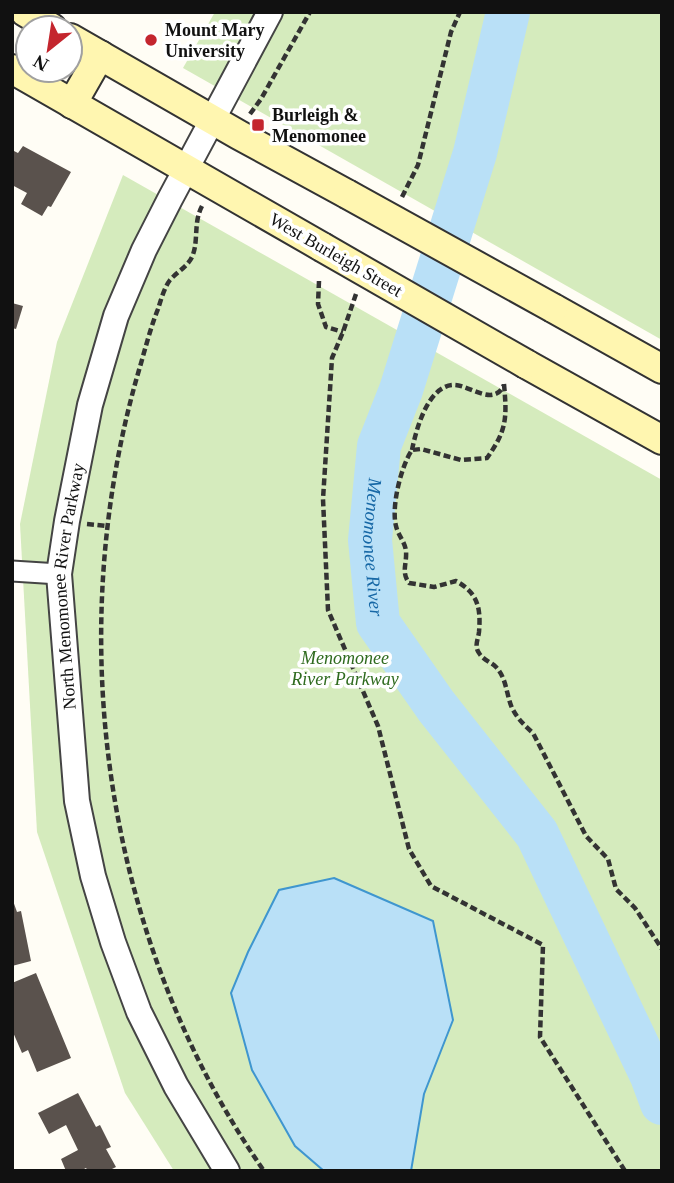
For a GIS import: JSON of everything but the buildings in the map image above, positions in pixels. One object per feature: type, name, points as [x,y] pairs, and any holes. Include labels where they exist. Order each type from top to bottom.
[{"type":"main road","points":[[84,46],[662,369]]},
{"type":"main road","points":[[72,104],[100,55]]},
{"type":"main road","name":"West Burleigh Street","points":[[12,69],[662,440]]},
{"type":"street","name":"North Menomonee River Parkway","points":[[227,1171],[176,1086],[139,1012],[113,942],[93,876],[78,801],[69,723],[59,574],[87,418],[116,316],[144,250],[185,169],[270,12]]},
{"type":"street","points":[[12,570],[59,574]]},
{"type":"path","points":[[250,115],[310,12]]},
{"type":"path","points":[[400,201],[418,165],[451,32],[460,12]]},
{"type":"path","points":[[198,214],[191,258],[170,280],[164,292],[122,432],[107,526],[101,671],[109,770],[119,829],[153,950],[187,1040],[235,1130],[264,1171]]},
{"type":"path","points":[[319,281],[318,304],[326,327],[343,332]]},
{"type":"path","points":[[360,285],[331,358],[323,499],[328,610],[378,726],[409,849],[431,887],[542,945],[540,1037],[625,1171]]},
{"type":"path","points":[[412,450],[421,449],[461,460],[487,458],[500,439],[503,426],[506,412],[504,384],[501,391],[494,395],[484,395],[455,385],[438,391],[427,408],[400,478],[394,516],[406,550],[403,570],[405,578],[409,583],[434,587],[456,581],[472,591],[477,601],[479,617],[476,644],[479,653],[496,666],[507,685],[511,706],[519,721],[533,733],[586,836],[608,859],[616,889],[635,908],[662,949]]},
{"type":"path","points":[[81,524],[107,526]]},
{"type":"green space","points":[[215,12],[662,12],[662,340],[183,68]]},
{"type":"green space","name":"Menomonee River Parkway","points":[[123,175],[662,480],[662,1171],[174,1171],[125,1093],[37,832],[20,524],[57,342]]},
{"type":"water","points":[[334,878],[433,921],[453,1020],[424,1094],[411,1171],[324,1171],[295,1146],[252,1070],[231,993],[279,890]]},
{"type":"waterway","name":"Menomonee River","points":[[508,12],[475,153],[401,390],[379,446],[370,540],[378,623],[436,706],[537,834],[652,1076],[662,1103]]},
{"type":"place","name":"Mount Mary University","points":[[151,40]]},
{"type":"place","name":"Burleigh & Menomonee","points":[[258,125]]}]
